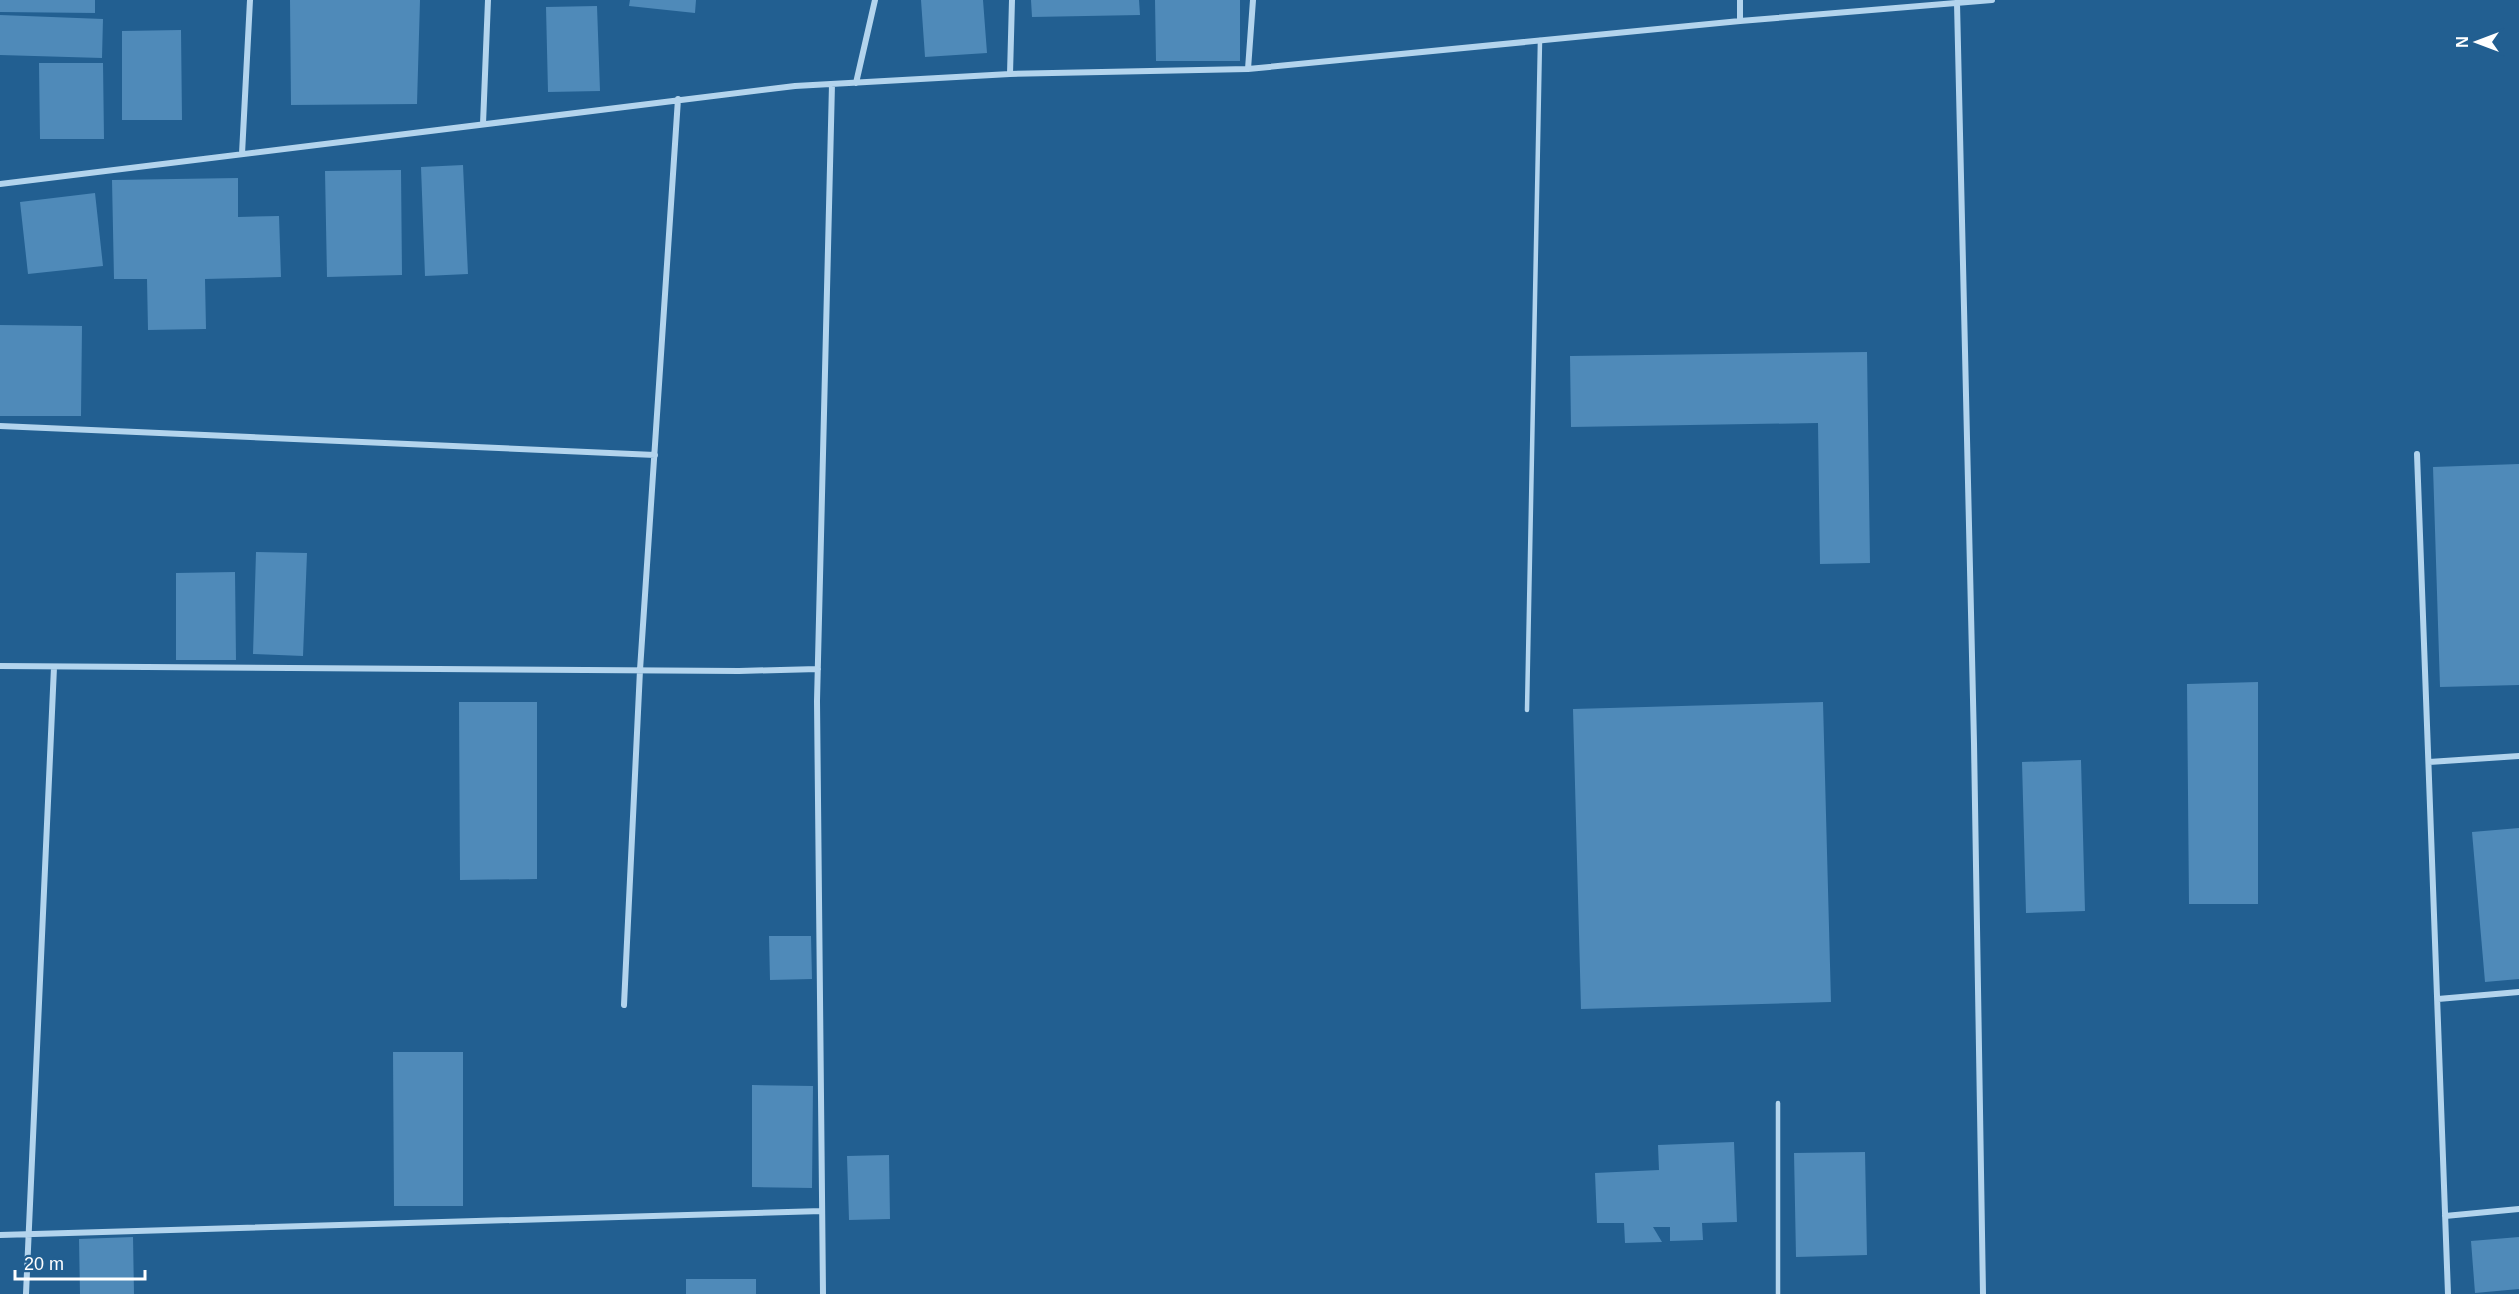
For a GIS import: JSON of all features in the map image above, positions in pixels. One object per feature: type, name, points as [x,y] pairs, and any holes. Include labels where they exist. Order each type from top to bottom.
[{"type":"street","points":[[242,154],[250,0]]},
{"type":"street","points":[[483,124],[488,0]]},
{"type":"street","points":[[856,83],[875,0]]},
{"type":"street","points":[[1010,74],[1012,0]]},
{"type":"street","points":[[1248,69],[1253,0]]},
{"type":"street","points":[[1740,0],[1740,21]]},
{"type":"street","points":[[0,184],[795,86],[1010,74],[1248,69],[1740,21],[1992,0]]},
{"type":"street","points":[[1957,3],[1974,719],[1983,1294]]},
{"type":"street","points":[[822,1294],[818,669],[832,84]]},
{"type":"street","points":[[624,1005],[640,670],[678,99]]},
{"type":"street","points":[[0,426],[654,455]]},
{"type":"street","points":[[2417,454],[2448,1294]]},
{"type":"street","points":[[0,666],[739,671],[818,669]]},
{"type":"street","points":[[26,1294],[54,667]]},
{"type":"street","points":[[2429,762],[2519,756]]},
{"type":"street","points":[[2438,999],[2519,992]]},
{"type":"street","points":[[2445,1216],[2519,1209]]},
{"type":"street","points":[[0,1235],[822,1211]]},
{"type":"lane","points":[[1527,710],[1540,40]]},
{"type":"lane","points":[[1778,1103],[1778,1294]]},
{"type":"building","points":[[0,0],[95,0],[95,13],[0,12]]},
{"type":"building","points":[[290,0],[420,0],[417,104],[291,105]]},
{"type":"building","points":[[630,0],[696,0],[695,13],[629,6]]},
{"type":"building","points":[[921,0],[983,0],[987,53],[925,57]]},
{"type":"building","points":[[1031,0],[1139,0],[1140,15],[1032,17]]},
{"type":"building","points":[[1155,0],[1240,0],[1240,61],[1156,61]]},
{"type":"building","points":[[597,6],[600,91],[548,92],[546,7]]},
{"type":"building","points":[[0,15],[103,19],[102,58],[0,55]]},
{"type":"building","points":[[181,30],[182,120],[122,120],[122,31]]},
{"type":"building","points":[[39,63],[103,63],[104,139],[40,139]]},
{"type":"building","points":[[463,165],[468,274],[425,276],[421,167]]},
{"type":"building","points":[[401,170],[402,275],[327,277],[325,171]]},
{"type":"building","points":[[238,178],[238,217],[279,216],[281,277],[205,279],[206,329],[148,330],[147,279],[114,279],[112,180]]},
{"type":"building","points":[[95,193],[103,266],[28,274],[20,202]]},
{"type":"building","points":[[0,325],[82,326],[81,416],[0,416]]},
{"type":"building","points":[[1867,352],[1870,563],[1820,564],[1818,423],[1571,427],[1570,356]]},
{"type":"building","points":[[2519,464],[2519,685],[2440,687],[2433,467]]},
{"type":"building","points":[[256,552],[307,553],[303,656],[253,654]]},
{"type":"building","points":[[235,572],[236,660],[176,660],[176,573]]},
{"type":"building","points":[[2258,682],[2258,904],[2189,904],[2187,684]]},
{"type":"building","points":[[459,702],[537,702],[537,879],[460,880]]},
{"type":"building","points":[[1823,702],[1831,1002],[1581,1009],[1573,709]]},
{"type":"building","points":[[2081,760],[2085,911],[2026,913],[2022,762]]},
{"type":"building","points":[[2519,828],[2519,979],[2485,982],[2472,832]]},
{"type":"building","points":[[769,936],[811,936],[812,979],[770,980]]},
{"type":"building","points":[[393,1052],[463,1052],[463,1206],[394,1206]]},
{"type":"building","points":[[752,1085],[813,1086],[812,1188],[752,1187]]},
{"type":"building","points":[[1734,1142],[1737,1222],[1702,1223],[1703,1240],[1670,1241],[1670,1227],[1653,1227],[1662,1242],[1625,1243],[1624,1223],[1597,1223],[1595,1173],[1659,1170],[1658,1145]]},
{"type":"building","points":[[1865,1152],[1867,1255],[1796,1257],[1794,1153]]},
{"type":"building","points":[[889,1155],[890,1219],[849,1220],[847,1156]]},
{"type":"building","points":[[133,1237],[134,1294],[80,1294],[79,1239]]},
{"type":"building","points":[[2519,1237],[2519,1289],[2475,1293],[2471,1241]]},
{"type":"building","points":[[686,1279],[756,1279],[756,1294],[686,1294]]}]
